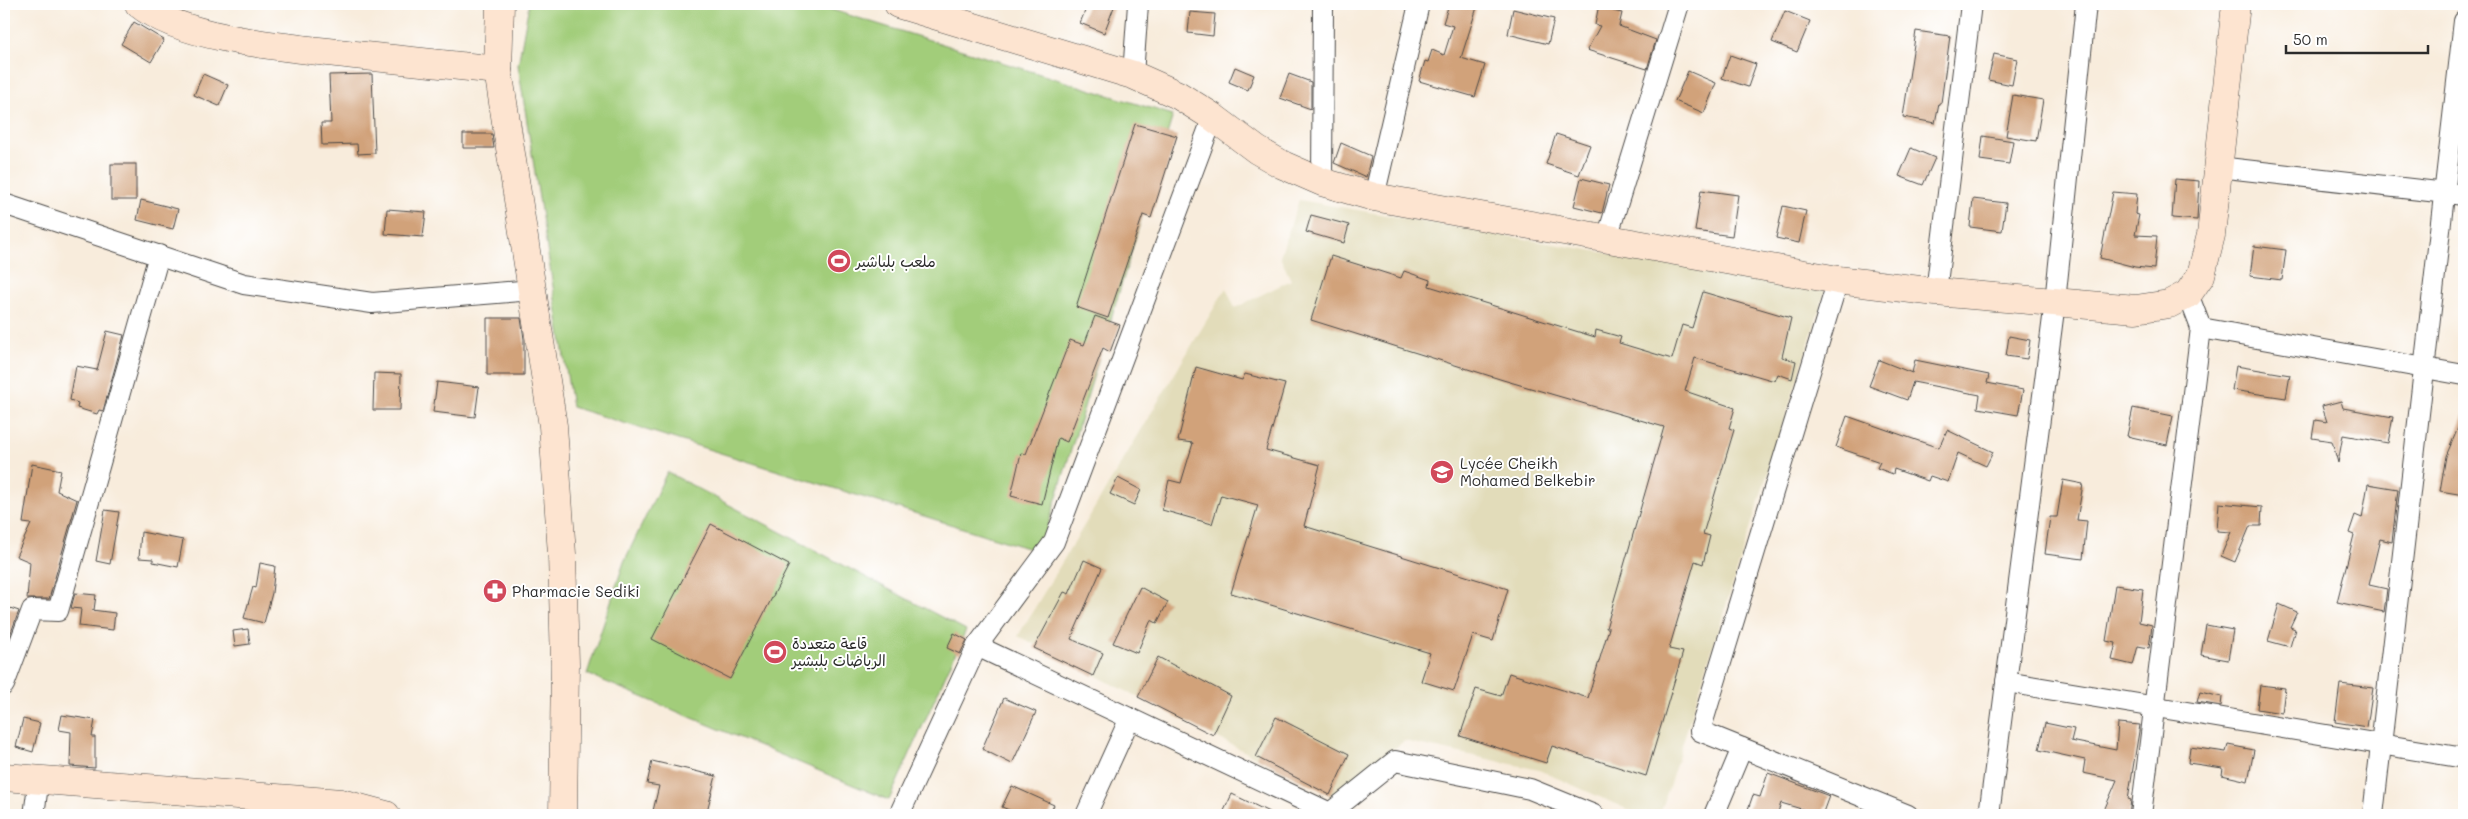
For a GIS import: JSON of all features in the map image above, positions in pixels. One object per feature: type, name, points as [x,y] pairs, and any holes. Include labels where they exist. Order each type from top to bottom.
[{"type":"street","points":[[139,4],[147,10],[187,28],[266,45],[498,70]]},
{"type":"street","points":[[500,4],[498,70],[553,426],[562,554],[565,664],[563,815]]},
{"type":"street","points":[[898,4],[1133,75],[1178,95],[1213,117],[1257,150],[1322,182],[1374,197],[1838,280],[1936,292],[2136,309],[2168,304],[2188,294],[2201,275],[2211,235],[2236,4]]},
{"type":"street","points":[[1133,75],[1138,4]]},
{"type":"street","points":[[1322,4],[1322,182]]},
{"type":"street","points":[[1374,197],[1419,4]]},
{"type":"street","points":[[1607,238],[1679,4]]},
{"type":"street","points":[[1936,292],[1971,4]]},
{"type":"street","points":[[1989,815],[2055,302],[2086,4]]},
{"type":"street","points":[[2373,815],[2464,21]]},
{"type":"street","points":[[899,815],[977,646],[1054,542],[1213,117]]},
{"type":"street","points":[[2218,167],[2464,195]]},
{"type":"street","points":[[4,204],[244,284],[372,303],[533,290]]},
{"type":"street","points":[[4,685],[32,610],[58,610],[159,255]]},
{"type":"street","points":[[1838,280],[1700,731],[1908,815]]},
{"type":"street","points":[[2141,815],[2201,328],[2188,294]]},
{"type":"street","points":[[2201,328],[2464,376]]},
{"type":"street","points":[[977,646],[1330,813],[1395,761],[1530,789],[1594,815]]},
{"type":"street","points":[[2006,682],[2464,758]]},
{"type":"street","points":[[1086,815],[1130,718]]},
{"type":"street","points":[[1714,815],[1742,748]]},
{"type":"street","points":[[4,776],[341,803],[386,815]]},
{"type":"street","points":[[34,815],[39,778]]},
{"type":"shaded area","name":"Lycée Cheikh Mohamed Belkebir","points":[[1299,200],[1825,291],[1660,815],[1640,815],[1539,770],[1404,741],[1334,797],[1018,636],[1226,288],[1235,308],[1291,280],[1280,257]]},
{"type":"green space","name":"ملعب بلباشير","points":[[529,4],[813,4],[1173,115],[1040,552],[572,407],[518,65]]},
{"type":"green space","name":"قاعة متعددة الرياضات بلبشير","points":[[667,472],[966,630],[889,800],[587,674],[624,562]]},
{"type":"building","points":[[1088,4],[1106,4],[1114,7],[1104,33],[1080,23]]},
{"type":"building","points":[[1449,4],[1478,4],[1461,58],[1485,65],[1475,97],[1419,81],[1425,61],[1428,62],[1432,50],[1444,55],[1453,26],[1443,23]]},
{"type":"building","points":[[1599,4],[1615,4],[1613,11],[1622,13],[1619,26],[1656,40],[1647,69],[1587,50],[1600,26],[1595,25]]},
{"type":"building","points":[[1513,9],[1554,19],[1548,44],[1508,34]]},
{"type":"building","points":[[1785,11],[1810,21],[1797,52],[1772,42]]},
{"type":"building","points":[[1190,12],[1215,14],[1213,36],[1188,33]]},
{"type":"building","points":[[134,22],[164,40],[151,62],[121,44]]},
{"type":"building","points":[[1916,31],[1950,36],[1941,103],[1939,103],[1935,123],[1903,117]]},
{"type":"building","points":[[1994,54],[2017,59],[2012,85],[1988,80]]},
{"type":"building","points":[[1730,55],[1756,64],[1748,87],[1722,78]]},
{"type":"building","points":[[1235,67],[1254,75],[1248,90],[1229,82]]},
{"type":"building","points":[[1688,71],[1716,83],[1704,113],[1675,101]]},
{"type":"building","points":[[203,74],[228,85],[219,106],[194,95]]},
{"type":"building","points":[[372,74],[375,153],[358,154],[357,144],[322,145],[321,123],[331,123],[329,75]]},
{"type":"building","points":[[1289,74],[1311,82],[1311,109],[1280,98]]},
{"type":"building","points":[[2013,95],[2043,100],[2036,141],[2006,136]]},
{"type":"building","points":[[1135,124],[1177,136],[1151,218],[1143,215],[1108,318],[1076,307]]},
{"type":"building","points":[[463,134],[492,134],[494,148],[463,148]]},
{"type":"building","points":[[1556,134],[1590,145],[1579,175],[1546,164]]},
{"type":"building","points":[[1983,136],[2013,141],[2009,164],[1980,160]]},
{"type":"building","points":[[1341,143],[1371,156],[1366,177],[1334,163]]},
{"type":"building","points":[[1911,148],[1935,158],[1923,185],[1899,176]]},
{"type":"building","points":[[111,164],[136,164],[136,200],[111,200]]},
{"type":"building","points":[[1581,178],[1609,185],[1602,213],[1574,206]]},
{"type":"building","points":[[2175,179],[2199,181],[2197,220],[2172,218]]},
{"type":"building","points":[[1701,190],[1738,195],[1732,236],[1695,231]]},
{"type":"building","points":[[2113,192],[2137,194],[2135,214],[2139,215],[2135,235],[2157,236],[2154,269],[2135,267],[2100,258]]},
{"type":"building","points":[[1973,199],[2006,203],[2002,231],[1970,227]]},
{"type":"building","points":[[141,200],[178,209],[173,229],[137,220]]},
{"type":"building","points":[[1783,206],[1806,211],[1799,243],[1776,238]]},
{"type":"building","points":[[387,209],[426,212],[423,237],[385,234]]},
{"type":"building","points":[[1311,215],[1349,225],[1344,243],[1306,232]]},
{"type":"building","points":[[2254,246],[2286,250],[2282,280],[2250,276]]},
{"type":"building","points":[[1331,256],[1401,278],[1404,271],[1430,280],[1429,286],[1595,337],[1596,330],[1621,337],[1619,343],[1672,359],[1682,325],[1692,328],[1703,292],[1791,318],[1782,357],[1796,361],[1792,379],[1778,374],[1775,381],[1695,358],[1685,391],[1735,408],[1729,428],[1734,430],[1703,534],[1710,536],[1703,564],[1695,561],[1669,649],[1683,652],[1646,776],[1552,746],[1546,763],[1460,736],[1476,689],[1501,696],[1509,673],[1588,698],[1609,628],[1606,628],[1664,427],[1503,380],[1311,320]]},
{"type":"building","points":[[1095,316],[1120,325],[1110,352],[1103,348],[1067,442],[1058,438],[1042,504],[1011,496],[1021,453],[1026,454],[1070,340],[1084,345]]},
{"type":"building","points":[[487,318],[521,318],[524,339],[524,375],[487,375]]},
{"type":"building","points":[[107,331],[124,335],[103,411],[99,410],[97,414],[77,408],[78,403],[70,400],[76,366],[97,370]]},
{"type":"building","points":[[2009,336],[2030,340],[2027,359],[2006,356]]},
{"type":"building","points":[[1879,360],[1912,373],[1915,360],[1989,375],[1987,383],[2023,390],[2018,415],[1978,408],[1980,395],[1913,382],[1907,400],[1869,386]]},
{"type":"building","points":[[2236,366],[2290,375],[2286,398],[2232,390]]},
{"type":"building","points":[[1196,367],[1242,380],[1245,374],[1285,384],[1266,450],[1320,465],[1304,526],[1508,589],[1493,641],[1473,635],[1454,691],[1421,681],[1430,653],[1231,593],[1258,505],[1221,495],[1212,524],[1162,510],[1169,480],[1181,483],[1193,443],[1178,441]]},
{"type":"building","points":[[374,373],[401,374],[400,410],[373,410]]},
{"type":"building","points":[[437,382],[479,387],[475,417],[433,412]]},
{"type":"building","points":[[2341,401],[2343,408],[2393,417],[2388,443],[2343,435],[2338,463],[2332,441],[2312,438],[2315,420],[2327,422],[2322,406]]},
{"type":"building","points":[[2133,408],[2173,416],[2167,445],[2127,436]]},
{"type":"building","points":[[2464,414],[2464,495],[2440,491],[2446,456]]},
{"type":"building","points":[[1847,416],[1939,448],[1947,430],[1993,452],[1986,466],[1958,453],[1948,482],[1930,476],[1928,481],[1894,469],[1893,474],[1877,468],[1880,462],[1836,447]]},
{"type":"building","points":[[32,464],[61,470],[57,491],[77,500],[49,599],[27,599],[30,562],[16,556],[31,524],[23,523]]},
{"type":"building","points":[[1118,478],[1141,490],[1134,505],[1110,494]]},
{"type":"building","points":[[2063,480],[2083,484],[2077,520],[2087,521],[2083,559],[2045,554],[2050,517],[2057,517]]},
{"type":"building","points":[[2368,484],[2398,489],[2392,542],[2380,539],[2369,585],[2387,589],[2384,612],[2337,602],[2354,535],[2349,533],[2355,515],[2362,518]]},
{"type":"building","points":[[2219,503],[2262,507],[2261,526],[2250,526],[2235,562],[2221,556],[2231,532],[2217,531]]},
{"type":"building","points":[[105,510],[119,512],[110,564],[96,561]]},
{"type":"building","points":[[711,524],[789,565],[730,679],[652,639]]},
{"type":"building","points":[[141,532],[183,540],[178,567],[153,562],[153,559],[139,558]]},
{"type":"building","points":[[1084,560],[1102,568],[1071,639],[1103,653],[1093,676],[1034,648],[1064,592],[1069,594]]},
{"type":"building","points":[[260,563],[275,566],[272,593],[264,623],[244,618],[253,587],[256,588]]},
{"type":"building","points":[[2115,585],[2143,589],[2139,622],[2152,625],[2149,648],[2138,646],[2133,665],[2112,660],[2116,643],[2106,641]]},
{"type":"building","points":[[1140,587],[1168,602],[1157,623],[1151,620],[1137,653],[1113,643]]},
{"type":"building","points":[[75,593],[96,595],[94,610],[92,610],[115,613],[113,630],[79,626],[81,609],[71,608]]},
{"type":"building","points":[[2279,604],[2297,612],[2290,627],[2295,629],[2290,647],[2268,641]]},
{"type":"building","points":[[4,606],[19,611],[7,643],[4,642]]},
{"type":"building","points":[[2206,625],[2233,630],[2228,660],[2201,655]]},
{"type":"building","points":[[248,629],[250,644],[235,646],[233,631]]},
{"type":"building","points":[[954,633],[967,640],[960,654],[947,648]]},
{"type":"building","points":[[1158,657],[1231,696],[1213,735],[1138,697]]},
{"type":"building","points":[[2340,684],[2373,688],[2367,727],[2335,722]]},
{"type":"building","points":[[2260,685],[2285,688],[2282,713],[2257,709]]},
{"type":"building","points":[[2200,692],[2222,697],[2221,706],[2197,702]]},
{"type":"building","points":[[1004,698],[1036,712],[1012,764],[982,749]]},
{"type":"building","points":[[62,715],[95,720],[92,737],[95,737],[95,768],[70,766],[71,732],[59,730]]},
{"type":"building","points":[[1276,717],[1349,754],[1330,795],[1256,757]]},
{"type":"building","points":[[23,719],[40,723],[33,752],[16,747]]},
{"type":"building","points":[[2045,723],[2074,729],[2071,741],[2116,750],[2118,723],[2140,725],[2128,799],[2131,800],[2129,815],[2102,815],[2117,780],[2083,773],[2085,760],[2039,750]]},
{"type":"building","points":[[2228,745],[2254,750],[2248,781],[2222,775],[2223,768],[2188,763],[2190,747],[2226,752]]},
{"type":"building","points":[[652,761],[716,776],[706,815],[652,815],[659,786],[647,784]]},
{"type":"building","points":[[1768,773],[1829,796],[1822,815],[1781,803],[1777,815],[1746,815],[1753,795],[1760,797]]},
{"type":"building","points":[[1012,786],[1054,805],[1049,815],[1021,815],[1002,807]]},
{"type":"building","points":[[1232,794],[1275,815],[1222,815]]},
{"type":"place","name":"ملعب بلباشير","points":[[839,261]]},
{"type":"place","name":"Lycée Cheikh Mohamed Belkebir","points":[[1442,472]]},
{"type":"place","name":"Pharmacie Sediki","points":[[495,591]]},
{"type":"place","name":"قاعة متعددة الرياضات بلبشير","points":[[775,652]]}]
